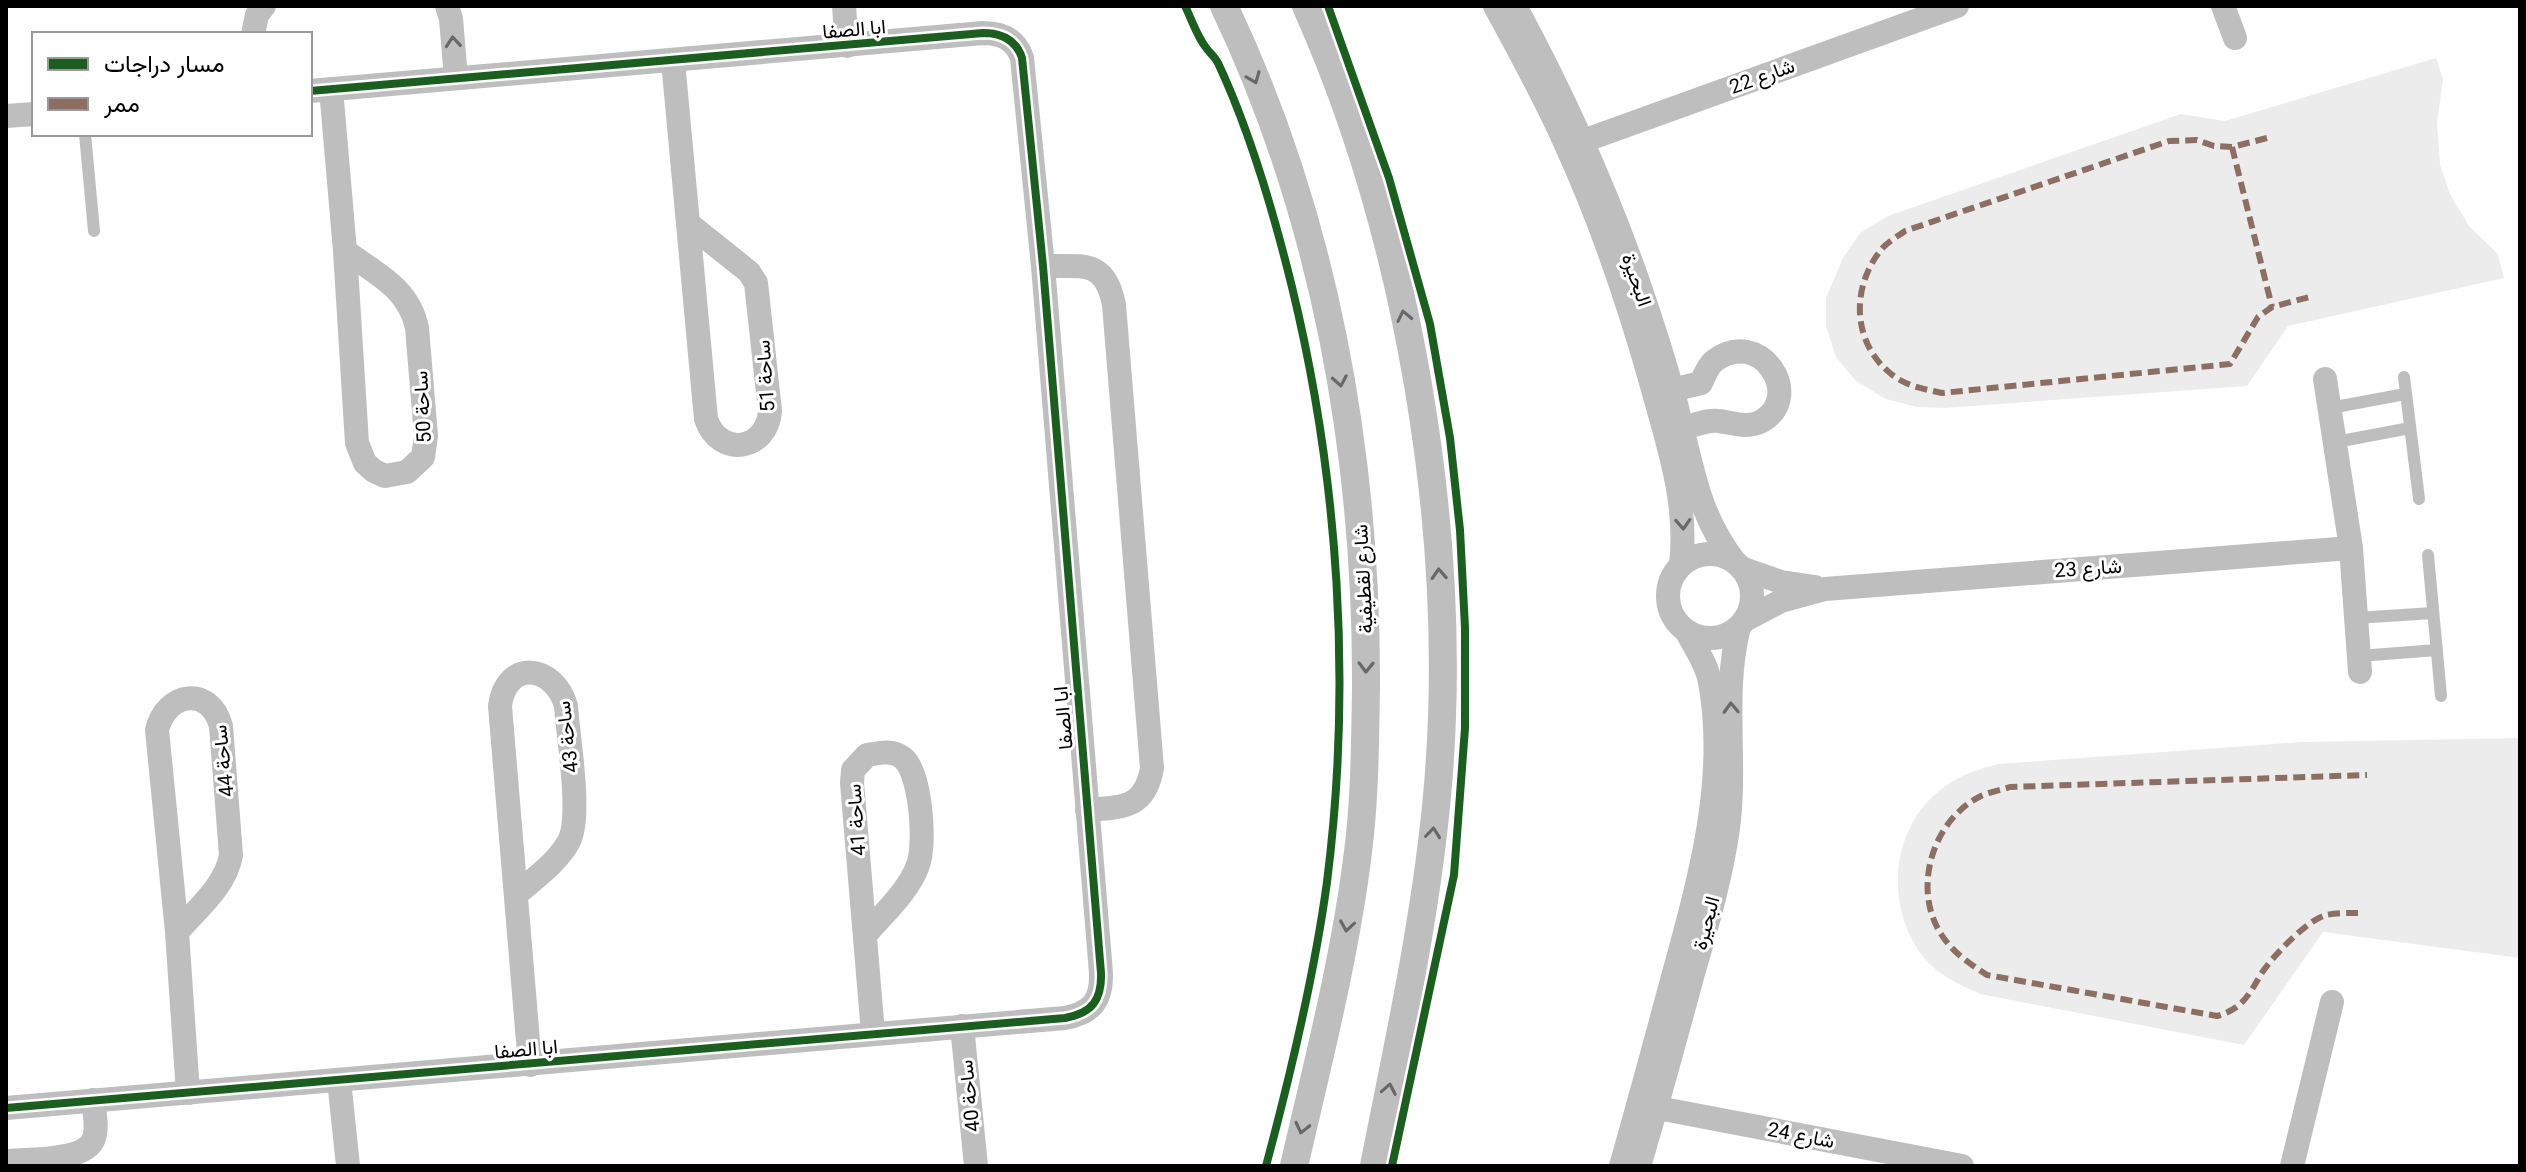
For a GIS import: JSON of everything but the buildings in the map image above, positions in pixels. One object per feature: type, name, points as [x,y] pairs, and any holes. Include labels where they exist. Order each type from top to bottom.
[{"type":"street","points":[[253,32],[257,15],[264,6]]},
{"type":"street","points":[[447,6],[456,78]]},
{"type":"street","points":[[844,6],[847,46]]},
{"type":"street","name":"شارع لقطيفية","points":[[1224,6],[1268,110],[1317,269],[1351,443],[1363,549],[1367,635],[1365,783],[1358,853],[1341,963],[1294,1166]]},
{"type":"street","points":[[1306,6],[1347,112],[1381,219],[1397,284],[1425,434],[1439,568],[1442,727],[1432,843],[1418,950],[1374,1166]]},
{"type":"street","name":"البحيرة","points":[[1495,6],[1576,143]]},
{"type":"street","name":"البحيرة","points":[[1515,6],[1625,245],[1665,387],[1684,529],[1681,565]]},
{"type":"street","name":"شارع 22","points":[[1576,143],[1957,6]]},
{"type":"street","points":[[2223,6],[2235,38]]},
{"type":"street","name":"ابا الصفا","points":[[6,1108],[1081,1015],[1098,1001],[1102,987],[1101,973],[1043,266],[1019,48],[1002,36],[983,33],[320,90]]},
{"type":"street","name":"ساحة 51","points":[[673,61],[706,419],[713,434],[724,443],[749,443],[766,429],[770,411],[756,283],[749,272],[689,224]]},
{"type":"street","name":"ساحة 50","points":[[320,90],[345,251],[357,443],[365,463],[374,471],[395,476],[417,465],[426,446],[415,319],[408,300],[345,251]]},
{"type":"street","points":[[6,116],[32,114]]},
{"type":"street","points":[[1043,266],[1094,269],[1110,286],[1152,768],[1149,786],[1140,798],[1123,807],[1087,810]]},
{"type":"street","points":[[1665,387],[1701,383],[1712,362],[1730,354],[1747,352],[1766,360],[1777,377],[1779,392],[1772,411],[1761,421],[1737,426],[1717,420],[1683,428]]},
{"type":"street","points":[[2325,379],[2351,548],[2360,664]]},
{"type":"street","name":"البحيرة","points":[[1665,387],[1683,428],[1705,514],[1719,541],[1738,565]]},
{"type":"street","name":"شارع 23","points":[[1742,624],[1781,601],[1825,589],[2351,548]]},
{"type":"street","points":[[1707,554],[1716,554],[1738,565],[1752,593],[1749,612],[1742,624],[1723,637],[1714,639],[1687,632],[1674,619],[1668,600],[1670,581],[1681,565],[1707,554]]},
{"type":"street","name":"شارع 23","points":[[1738,565],[1781,582],[1825,589]]},
{"type":"street","name":"البحيرة","points":[[1621,1166],[1648,1106],[1705,930],[1732,754],[1730,672],[1742,624]]},
{"type":"street","name":"البحيرة","points":[[1687,632],[1703,662],[1711,693],[1719,828]]},
{"type":"street","name":"ساحة 43","points":[[518,893],[568,844],[575,814],[566,706],[562,692],[542,673],[515,676],[501,692],[500,706],[530,1065]]},
{"type":"street","name":"ساحة 44","points":[[177,932],[218,886],[231,855],[221,726],[214,708],[204,701],[192,699],[168,706],[160,715],[157,730],[177,932],[188,1093]]},
{"type":"street","name":"ساحة 41","points":[[866,934],[913,877],[920,863],[915,777],[903,758],[891,753],[867,755],[853,770],[852,783],[873,1033]]},
{"type":"street","points":[[2292,1166],[2332,1002]]},
{"type":"street","name":"ساحة 40","points":[[962,1026],[976,1166]]},
{"type":"street","points":[[339,1080],[348,1166]]},
{"type":"street","points":[[6,1161],[71,1156],[82,1151],[93,1141],[95,1134],[93,1100]]},
{"type":"street","name":"البحيرة","points":[[1639,1166],[1648,1106]]},
{"type":"street","name":"شارع 24","points":[[1648,1106],[1962,1166]]},
{"type":"lane","points":[[85,136],[94,231]]},
{"type":"lane","points":[[2404,377],[2419,499]]},
{"type":"lane","points":[[2330,408],[2405,394]]},
{"type":"lane","points":[[2336,442],[2410,428]]},
{"type":"lane","points":[[2428,555],[2441,696]]},
{"type":"lane","points":[[2356,618],[2433,613]]},
{"type":"lane","points":[[2360,664],[2437,650]]},
{"type":"shaded area","points":[[2436,58],[2443,79],[2437,123],[2440,164],[2450,194],[2469,226],[2498,254],[2504,278],[2288,326],[2247,386],[1944,408],[1917,407],[1886,399],[1856,381],[1836,357],[1826,326],[1826,298],[1843,258],[1860,233],[1888,216],[2181,114],[2225,121]]},
{"type":"shaded area","points":[[2520,738],[2520,958],[2323,932],[2244,1045],[1980,994],[1936,970],[1924,958],[1902,915],[1898,891],[1899,867],[1904,843],[1914,821],[1928,801],[1947,785],[1991,766],[2302,742]]},
{"type":"marked path","points":[[2267,138],[2232,147],[2214,146],[2197,140],[2169,141],[1905,231],[1881,250],[1864,280],[1860,314],[1863,330],[1868,346],[1890,373],[1908,384],[1942,393],[2230,364],[2258,317],[2272,307],[2313,296]]},
{"type":"marked path","points":[[2232,147],[2272,307]]},
{"type":"marked path","points":[[2358,913],[2326,915],[2309,924],[2273,958],[2244,1000],[2217,1016],[1987,975],[1956,952],[1941,934],[1932,916],[1928,877],[1939,838],[1950,821],[1981,796],[2010,787],[2367,775]]},
{"type":"cycle path","points":[[1185,6],[1200,39],[1218,63],[1241,116],[1285,259],[1321,434],[1336,583],[1339,733],[1327,882],[1301,1025],[1266,1166]]},
{"type":"cycle path","points":[[1328,6],[1389,178],[1430,324],[1450,438],[1460,530],[1465,628],[1465,728],[1454,875],[1392,1166]]},
{"type":"cycle path","points":[[6,1108],[1065,1018],[1089,1009],[1100,991],[1101,973],[1043,266],[1022,58],[1016,46],[1002,36],[983,33],[312,91]]}]
